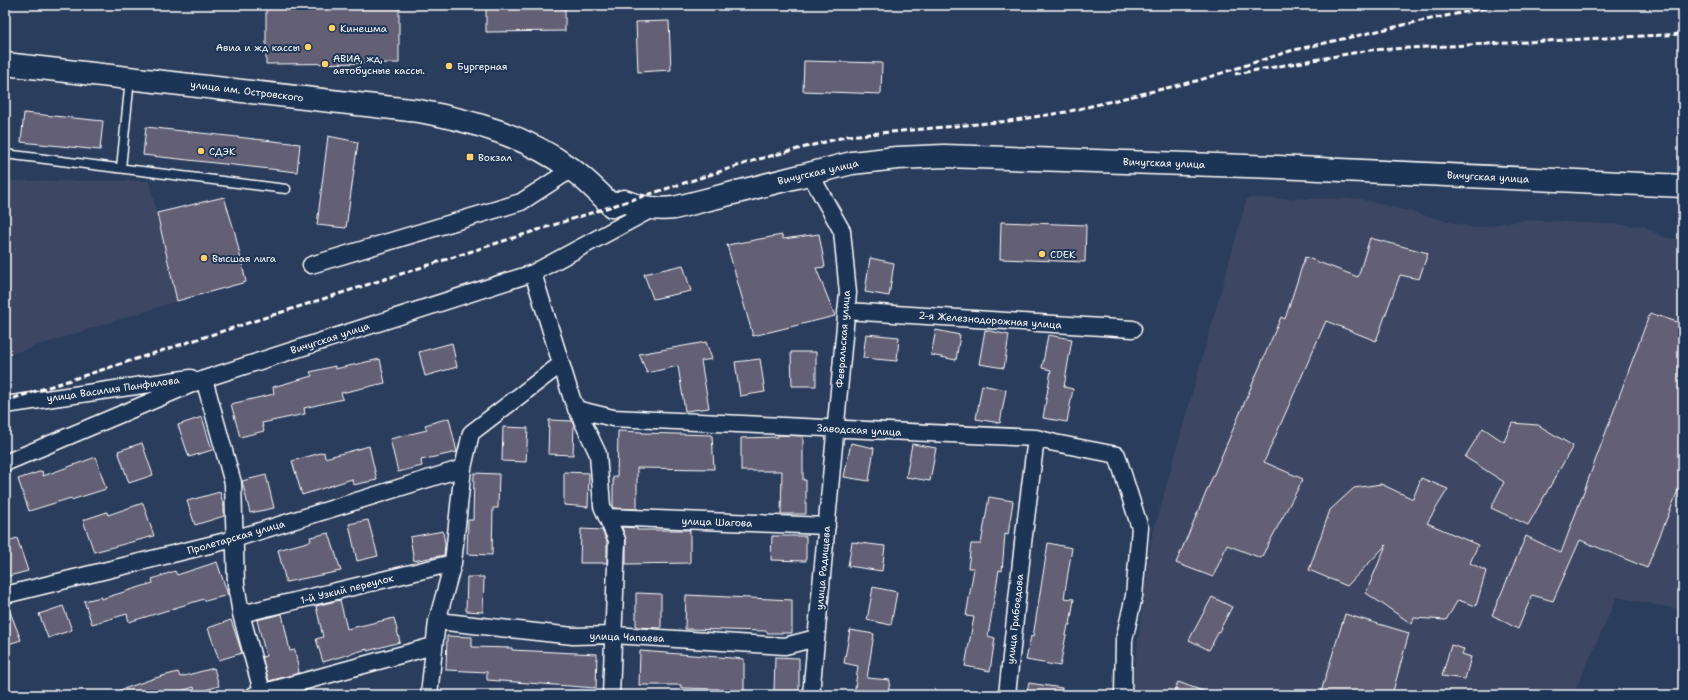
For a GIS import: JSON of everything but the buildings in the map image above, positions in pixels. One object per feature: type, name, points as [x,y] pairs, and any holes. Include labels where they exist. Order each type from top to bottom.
[{"type":"main road","name":"улица им. Островского","points":[[5,64],[419,111],[488,127]]},
{"type":"main road","name":"Вичугская улица","points":[[488,127],[538,148],[572,169],[612,206],[624,201],[639,207],[652,209],[674,208],[852,163],[897,158],[944,156],[1277,167],[1683,186]]},
{"type":"street","points":[[311,265],[521,202],[572,169]]},
{"type":"street","name":"Февральская улица","points":[[810,174],[842,231],[848,293],[835,434]]},
{"type":"street","name":"Вичугская улица","points":[[5,462],[204,379],[533,274],[652,209]]},
{"type":"street","points":[[533,274],[576,409],[598,454],[602,506],[617,540],[612,695]]},
{"type":"street","name":"2-я Железнодорожная улица","points":[[846,311],[1133,329]]},
{"type":"street","points":[[429,695],[433,646],[437,621],[452,563],[463,468],[471,433],[561,364]]},
{"type":"street","name":"улица Василия Панфилова","points":[[5,405],[221,373]]},
{"type":"street","points":[[204,379],[233,483],[236,584],[241,614],[260,694],[433,646]]},
{"type":"street","name":"Заводская улица","points":[[576,409],[612,418],[835,434],[1036,438],[1117,455],[1140,528],[1134,596],[1124,640],[1123,695]]},
{"type":"street","name":"улица Радищева","points":[[811,695],[835,434]]},
{"type":"street","name":"улица Грибоедова","points":[[1007,695],[1036,438]]},
{"type":"street","name":"Пролетарская улица","points":[[5,595],[234,539],[463,468]]},
{"type":"street","name":"улица Шагова","points":[[607,517],[826,526]]},
{"type":"street","name":"1-й Узкий переулок","points":[[241,614],[452,563]]},
{"type":"street","name":"улица Чапаева","points":[[437,621],[573,636],[614,635],[785,646],[816,638]]},
{"type":"lane","points":[[121,168],[130,78]]},
{"type":"lane","points":[[5,154],[286,189]]},
{"type":"shaded area","points":[[5,181],[149,181],[177,301],[5,356]]},
{"type":"shaded area","points":[[1247,198],[1360,199],[1474,228],[1526,220],[1643,226],[1663,237],[1683,240],[1683,610],[1617,597],[1573,695],[1131,695],[1151,541]]},
{"type":"railway","points":[[5,401],[759,159],[848,136],[1009,121],[1066,112],[1200,80],[1290,51],[1421,21],[1500,5]]},
{"type":"railway","points":[[1235,74],[1370,50],[1683,34]]},
{"type":"place","name":"Кинешма","points":[[332,28]]},
{"type":"place","name":"Авиа и жд кассы","points":[[308,47]]},
{"type":"place","name":"АВИА, жд, автобусные кассы.","points":[[325,64]]},
{"type":"place","name":"Бургерная","points":[[449,66]]},
{"type":"place","name":"СДЭК","points":[[201,151]]},
{"type":"place","name":"Вокзал","points":[[470,157]]},
{"type":"place","name":"CDEK","points":[[1042,254]]},
{"type":"place","name":"Высшая лига","points":[[204,258]]}]
